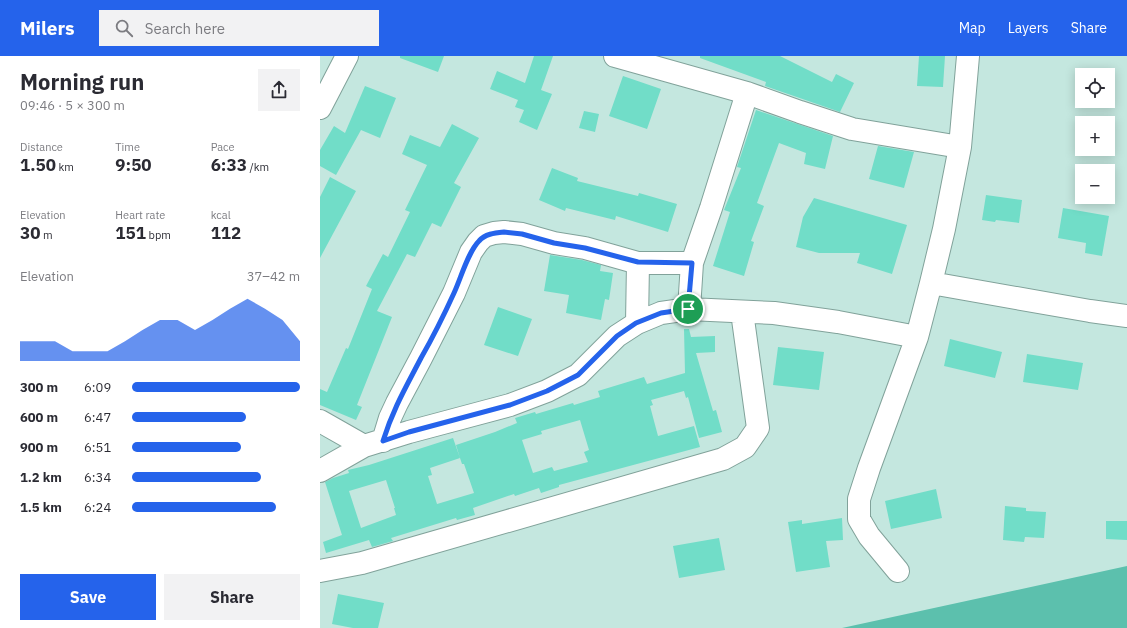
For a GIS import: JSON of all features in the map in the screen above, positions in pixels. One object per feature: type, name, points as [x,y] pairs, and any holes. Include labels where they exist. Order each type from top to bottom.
[{"type":"street","points":[[320,108],[347,56]]},
{"type":"street","points":[[615,56],[747,93],[852,129],[960,147]]},
{"type":"street","points":[[898,571],[869,536],[859,519],[859,499],[917,337],[931,283],[944,229],[960,147],[968,56]]},
{"type":"street","points":[[688,309],[692,263],[747,93]]},
{"type":"street","points":[[373,443],[390,418],[421,358],[454,293],[471,252],[484,236],[504,232],[522,234],[554,243],[585,248],[638,262],[692,263]]},
{"type":"street","points":[[636,323],[638,262]]},
{"type":"street","points":[[931,283],[1090,311],[1127,316]]},
{"type":"street","points":[[320,471],[373,443],[510,405],[547,391],[578,375],[617,336],[636,323],[661,313],[688,309],[774,313],[831,321],[917,337]]},
{"type":"street","points":[[320,571],[362,563],[723,459],[745,447],[758,428],[742,312]]},
{"type":"street","points":[[320,421],[373,443]]},
{"type":"green space","points":[[1127,566],[1127,628],[842,628]]},
{"type":"building","points":[[400,56],[444,56],[438,72],[400,58]]},
{"type":"building","points":[[534,56],[553,56],[541,90],[552,94],[537,130],[519,122],[524,110],[515,107],[518,100],[490,89],[497,71],[525,83]]},
{"type":"building","points":[[700,56],[780,56],[832,82],[836,74],[854,83],[840,112],[765,86],[766,82],[700,58]]},
{"type":"building","points":[[919,56],[945,56],[943,87],[917,86]]},
{"type":"building","points":[[623,76],[661,89],[647,129],[609,116]]},
{"type":"building","points":[[365,86],[396,98],[380,138],[361,130],[336,175],[320,166],[320,150],[334,126],[345,133]]},
{"type":"building","points":[[756,110],[833,136],[825,169],[804,164],[806,153],[779,143],[757,203],[764,206],[751,241],[754,242],[744,276],[713,266],[730,212],[724,210],[741,168],[737,167]]},
{"type":"building","points":[[584,111],[599,114],[595,132],[579,128]]},
{"type":"building","points":[[452,124],[479,138],[454,183],[461,187],[441,227],[432,223],[415,257],[407,254],[377,311],[392,317],[357,405],[362,407],[356,420],[320,405],[320,389],[327,392],[346,348],[348,349],[372,289],[366,286],[383,254],[388,257],[410,212],[405,210],[427,165],[402,154],[410,135],[440,147]]},
{"type":"building","points":[[878,146],[914,152],[904,188],[869,179]]},
{"type":"building","points":[[552,168],[578,178],[577,181],[638,196],[639,193],[677,204],[668,232],[616,216],[615,220],[566,208],[565,211],[539,200]]},
{"type":"building","points":[[330,177],[356,191],[320,258],[320,197]]},
{"type":"building","points":[[986,195],[1022,200],[1019,223],[982,220]]},
{"type":"building","points":[[814,198],[907,225],[892,274],[857,263],[860,253],[819,253],[796,247],[803,217]]},
{"type":"building","points":[[1063,208],[1109,216],[1102,256],[1085,253],[1086,243],[1058,238]]},
{"type":"building","points":[[550,255],[582,260],[601,265],[600,271],[613,273],[609,300],[605,299],[601,320],[566,313],[569,295],[544,291]]},
{"type":"building","points":[[498,307],[532,319],[518,356],[484,345]]},
{"type":"building","points":[[684,329],[689,329],[691,337],[715,336],[715,352],[696,353],[713,411],[716,410],[722,432],[699,438],[688,397],[686,398],[684,391],[651,400],[653,405],[650,406],[658,436],[694,426],[700,447],[559,485],[559,487],[541,493],[539,488],[515,496],[514,494],[473,508],[475,515],[457,520],[456,518],[391,538],[393,541],[372,547],[369,540],[326,553],[323,542],[342,535],[325,482],[349,473],[348,470],[369,465],[453,438],[460,458],[456,445],[517,423],[515,418],[535,412],[536,414],[573,403],[574,405],[600,397],[598,391],[644,377],[647,384],[685,373]],"holes":[[[580,420],[589,450],[584,452],[588,462],[554,471],[552,467],[533,473],[522,440],[542,434],[541,431]],[[460,458],[462,464],[464,464],[474,493],[437,504],[428,476],[432,475],[430,468]],[[386,480],[396,515],[361,528],[349,491]]]},
{"type":"building","points":[[950,339],[1002,352],[995,378],[944,366]]},
{"type":"building","points":[[778,347],[824,352],[819,390],[773,385]]},
{"type":"building","points":[[1027,354],[1083,363],[1078,390],[1023,382]]},
{"type":"building","points":[[936,489],[942,518],[891,529],[885,501]]},
{"type":"building","points":[[1005,506],[1026,508],[1026,511],[1046,512],[1044,538],[1025,537],[1024,542],[1003,540]]},
{"type":"building","points":[[842,518],[843,540],[826,541],[830,567],[796,572],[788,522],[802,520],[802,524]]},
{"type":"building","points":[[1106,521],[1127,521],[1127,540],[1106,539]]},
{"type":"building","points":[[719,538],[725,570],[679,578],[673,546]]},
{"type":"building","points":[[338,594],[384,603],[378,628],[353,628],[332,624]]},
{"type":"route","points":[[504,232],[522,234],[554,243],[585,248],[638,262],[692,263],[688,309],[661,313],[636,323],[617,336],[578,375],[547,391],[510,405],[409,432],[383,441],[397,402],[454,293],[471,252],[484,236],[504,232]]}]
